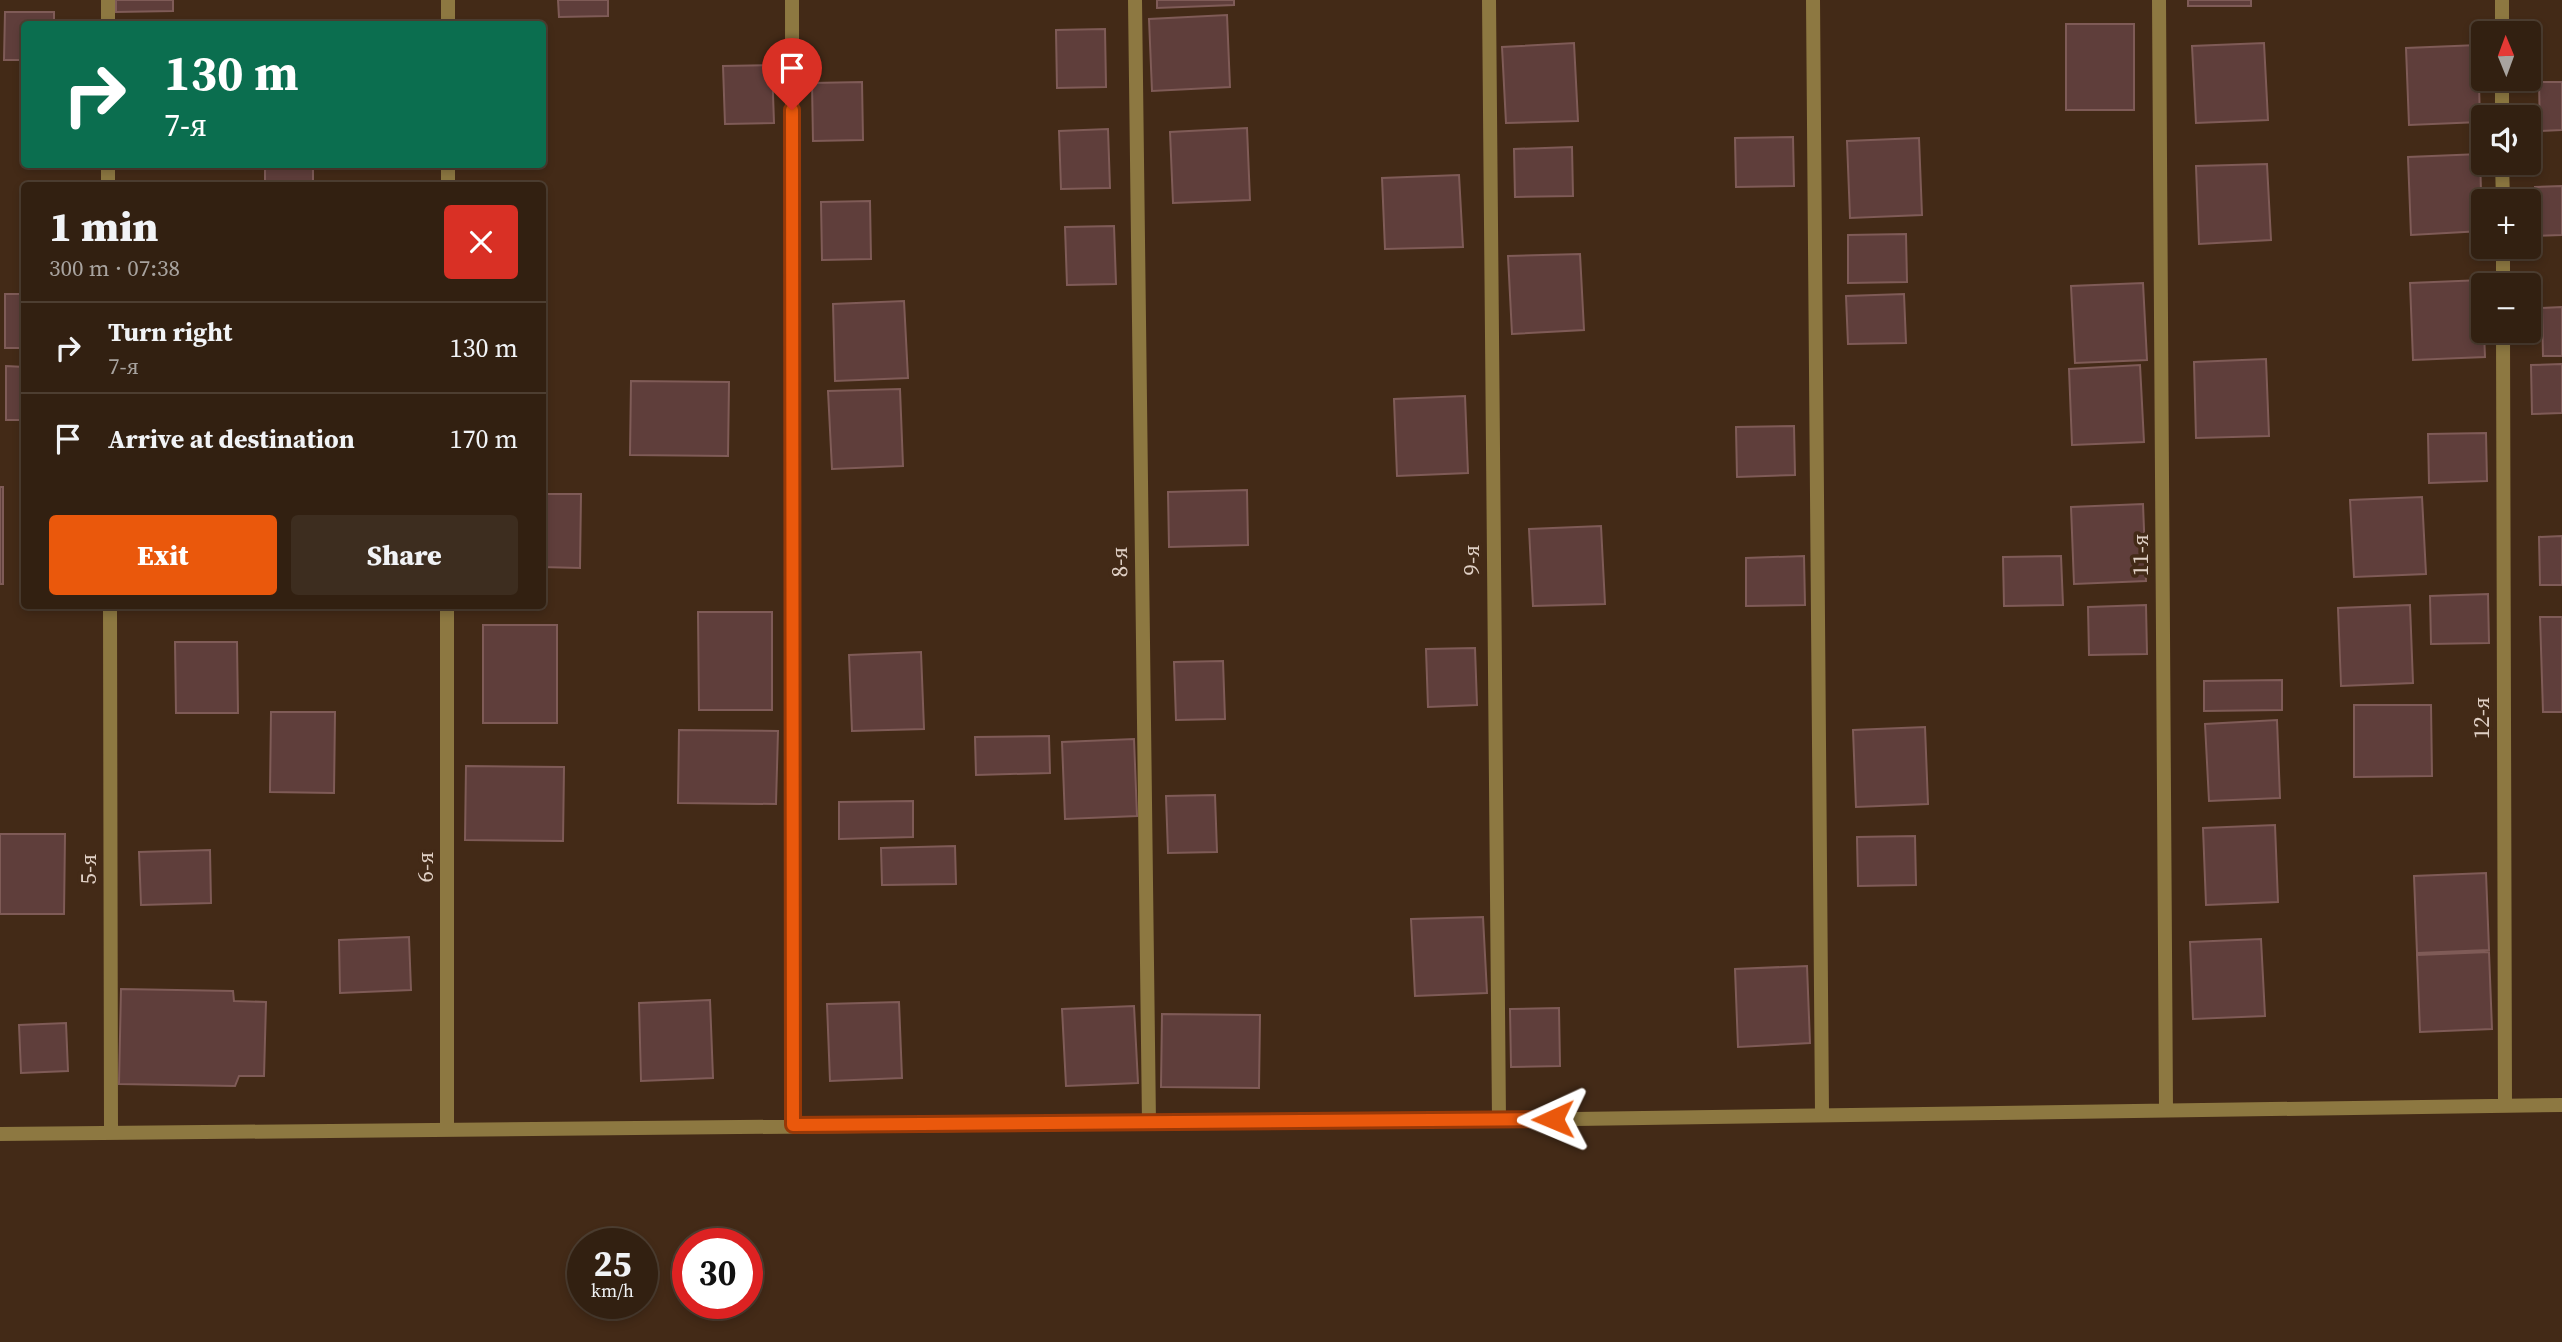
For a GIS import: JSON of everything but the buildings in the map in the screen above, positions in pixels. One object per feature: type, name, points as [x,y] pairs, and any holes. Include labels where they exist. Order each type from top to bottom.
[{"type":"street","points":[[108,0],[108,21]]},
{"type":"street","points":[[447,0],[447,21]]},
{"type":"street","points":[[792,0],[793,1125]]},
{"type":"street","name":"8-я","points":[[1135,0],[1149,1123]]},
{"type":"street","name":"9-я","points":[[1489,0],[1499,1120]]},
{"type":"street","points":[[1813,0],[1822,1113]]},
{"type":"street","name":"11-я","points":[[2159,0],[2166,1109]]},
{"type":"street","points":[[2502,0],[2502,21]]},
{"type":"street","name":"12-я","points":[[2503,343],[2505,1105]]},
{"type":"street","name":"5-я","points":[[110,609],[111,1133]]},
{"type":"street","name":"6-я","points":[[447,609],[447,1129]]},
{"type":"street","points":[[0,1135],[1499,1120],[1822,1113],[2562,1105]]},
{"type":"route","points":[[792,110],[793,1125],[1553,1119]]}]
